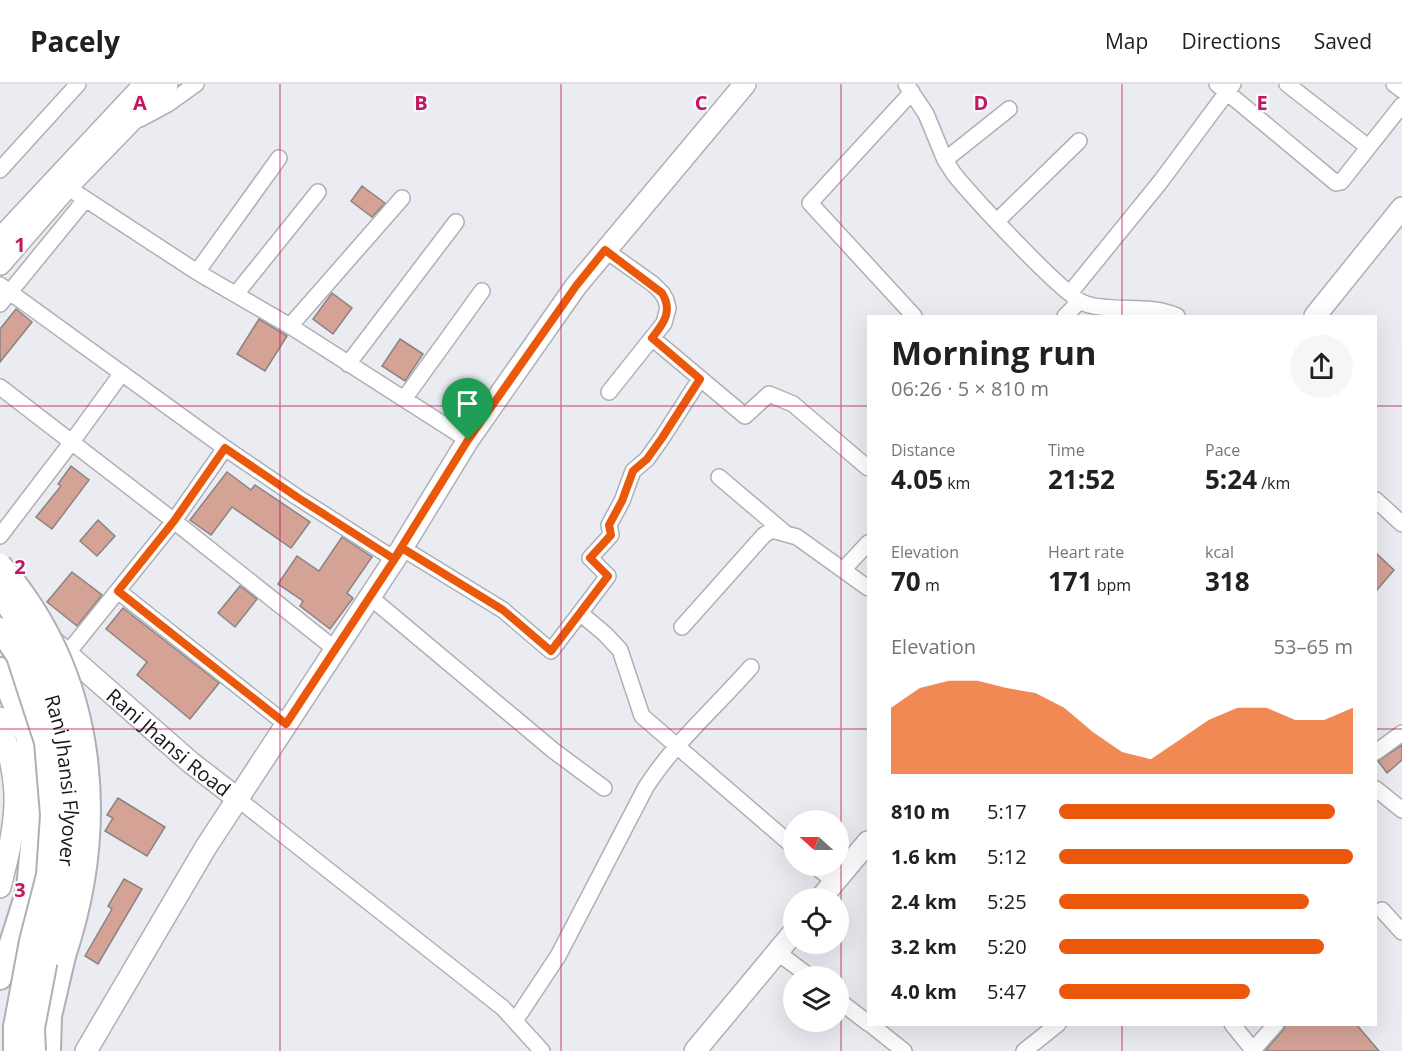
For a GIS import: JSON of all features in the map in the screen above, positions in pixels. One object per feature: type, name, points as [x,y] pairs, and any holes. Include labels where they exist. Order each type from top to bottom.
[{"type":"main road","points":[[0,239],[145,84]]},
{"type":"main road","points":[[0,264],[67,187],[167,84]]},
{"type":"main road","points":[[238,799],[398,554],[468,440],[576,286],[745,84]]},
{"type":"main road","points":[[1315,315],[1402,208]]},
{"type":"main road","points":[[0,565],[25,598],[49,637],[74,698],[85,747],[89,786],[84,873],[79,905],[50,1016],[49,1051]]},
{"type":"main road","name":"Rani Jhansi Road","points":[[0,573],[61,650],[190,762],[238,799],[206,848],[86,1051]]},
{"type":"main road","name":"Rani Jhansi Flyover","points":[[0,593],[34,646],[51,690],[63,734],[72,811],[66,878],[49,944],[33,1028],[34,1051]]},
{"type":"main road","name":"Rani Jhansi Flyover","points":[[0,629],[18,656],[46,741],[52,815],[48,875],[31,941],[15,1027],[15,1051]]},
{"type":"main road","points":[[0,654],[61,650]]},
{"type":"main road","points":[[0,669],[27,735],[36,800],[28,890],[0,978]]},
{"type":"main road","points":[[0,718],[10,759],[15,804],[9,850],[0,886]]},
{"type":"main road","points":[[830,888],[867,843]]},
{"type":"main road","points":[[695,1051],[783,945]]},
{"type":"street","points":[[0,170],[78,84]]},
{"type":"street","points":[[127,126],[168,104],[196,84]]},
{"type":"street","points":[[1287,84],[1368,147]]},
{"type":"street","points":[[1394,84],[1402,90]]},
{"type":"street","points":[[1065,315],[1074,297],[1161,181],[1226,87],[1336,183],[1341,182],[1402,105]]},
{"type":"street","points":[[913,315],[810,203],[909,88],[926,114],[945,160],[965,187],[1074,297],[1089,305],[1164,315]]},
{"type":"street","points":[[945,160],[1009,109]]},
{"type":"street","points":[[998,221],[1079,141]]},
{"type":"street","points":[[197,272],[279,158]]},
{"type":"street","points":[[67,187],[85,201],[197,272],[290,326],[468,440]]},
{"type":"street","points":[[237,294],[318,192]]},
{"type":"street","points":[[290,326],[402,198]]},
{"type":"street","points":[[85,201],[3,294],[122,373],[297,497],[503,610],[551,651],[608,576],[590,558],[611,535],[609,525],[622,501],[633,471],[647,459],[700,379]]},
{"type":"street","points":[[348,364],[456,222]]},
{"type":"street","points":[[605,250],[653,284],[666,300],[667,316],[609,392]]},
{"type":"street","points":[[404,399],[482,291]]},
{"type":"street","points":[[652,338],[745,416],[769,394],[793,404],[867,467]]},
{"type":"street","points":[[0,536],[122,373]]},
{"type":"street","points":[[0,387],[174,521],[335,650]]},
{"type":"street","points":[[61,650],[118,591],[174,521],[225,448]]},
{"type":"street","points":[[719,477],[784,532]]},
{"type":"street","points":[[1377,501],[1402,524]]},
{"type":"street","points":[[682,627],[764,535],[772,530],[797,537],[867,587]]},
{"type":"street","points":[[843,570],[867,544]]},
{"type":"street","points":[[118,591],[286,724]]},
{"type":"street","points":[[370,597],[554,751],[604,788]]},
{"type":"street","points":[[580,613],[620,650],[642,716],[783,838]]},
{"type":"street","points":[[515,1021],[558,956],[658,768],[751,667]]},
{"type":"street","points":[[1377,751],[1402,733]]},
{"type":"street","points":[[1377,790],[1402,810]]},
{"type":"street","points":[[238,799],[502,1008],[542,1051]]},
{"type":"street","points":[[1378,910],[1402,932]]},
{"type":"street","points":[[777,952],[796,966]]},
{"type":"street","points":[[849,1009],[867,1022]]},
{"type":"street","points":[[872,1026],[904,1051]]},
{"type":"street","points":[[1024,1051],[1055,1026]]},
{"type":"street","points":[[1233,1026],[1252,1051],[1274,1026]]},
{"type":"building","points":[[362,186],[385,203],[372,217],[351,201]]},
{"type":"building","points":[[332,293],[352,308],[333,334],[313,319]]},
{"type":"building","points":[[16,309],[32,322],[0,362],[0,329]]},
{"type":"building","points":[[259,319],[287,336],[265,371],[237,354]]},
{"type":"building","points":[[400,339],[423,354],[405,381],[382,366]]},
{"type":"building","points":[[71,466],[89,480],[52,529],[36,517],[61,486],[58,484]]},
{"type":"building","points":[[227,472],[251,490],[255,485],[310,522],[291,548],[232,507],[211,535],[190,520]]},
{"type":"building","points":[[98,520],[115,536],[97,556],[80,541]]},
{"type":"building","points":[[342,537],[372,557],[347,593],[353,598],[330,629],[300,606],[303,601],[278,584],[297,556],[319,571]]},
{"type":"building","points":[[1377,554],[1394,570],[1377,590]]},
{"type":"building","points":[[72,572],[102,595],[77,626],[47,602]]},
{"type":"building","points":[[240,586],[257,599],[235,627],[218,613]]},
{"type":"building","points":[[123,608],[219,683],[190,719],[137,675],[147,662],[106,629]]},
{"type":"building","points":[[1402,745],[1402,760],[1387,773],[1378,761]]},
{"type":"building","points":[[118,798],[165,827],[147,856],[105,831],[113,818],[107,815]]},
{"type":"building","points":[[124,879],[142,889],[98,964],[85,956],[112,909],[108,906]]},
{"type":"building","points":[[1285,1026],[1358,1026],[1379,1051],[1265,1051]]},
{"type":"route","points":[[605,250],[662,293],[668,308],[667,316],[652,338],[700,379],[647,459],[633,471],[622,501],[609,525],[611,535],[590,558],[608,576],[551,651],[503,610],[402,548],[286,724],[118,591],[174,521],[225,448],[394,559],[468,440],[576,286],[605,250]]}]
